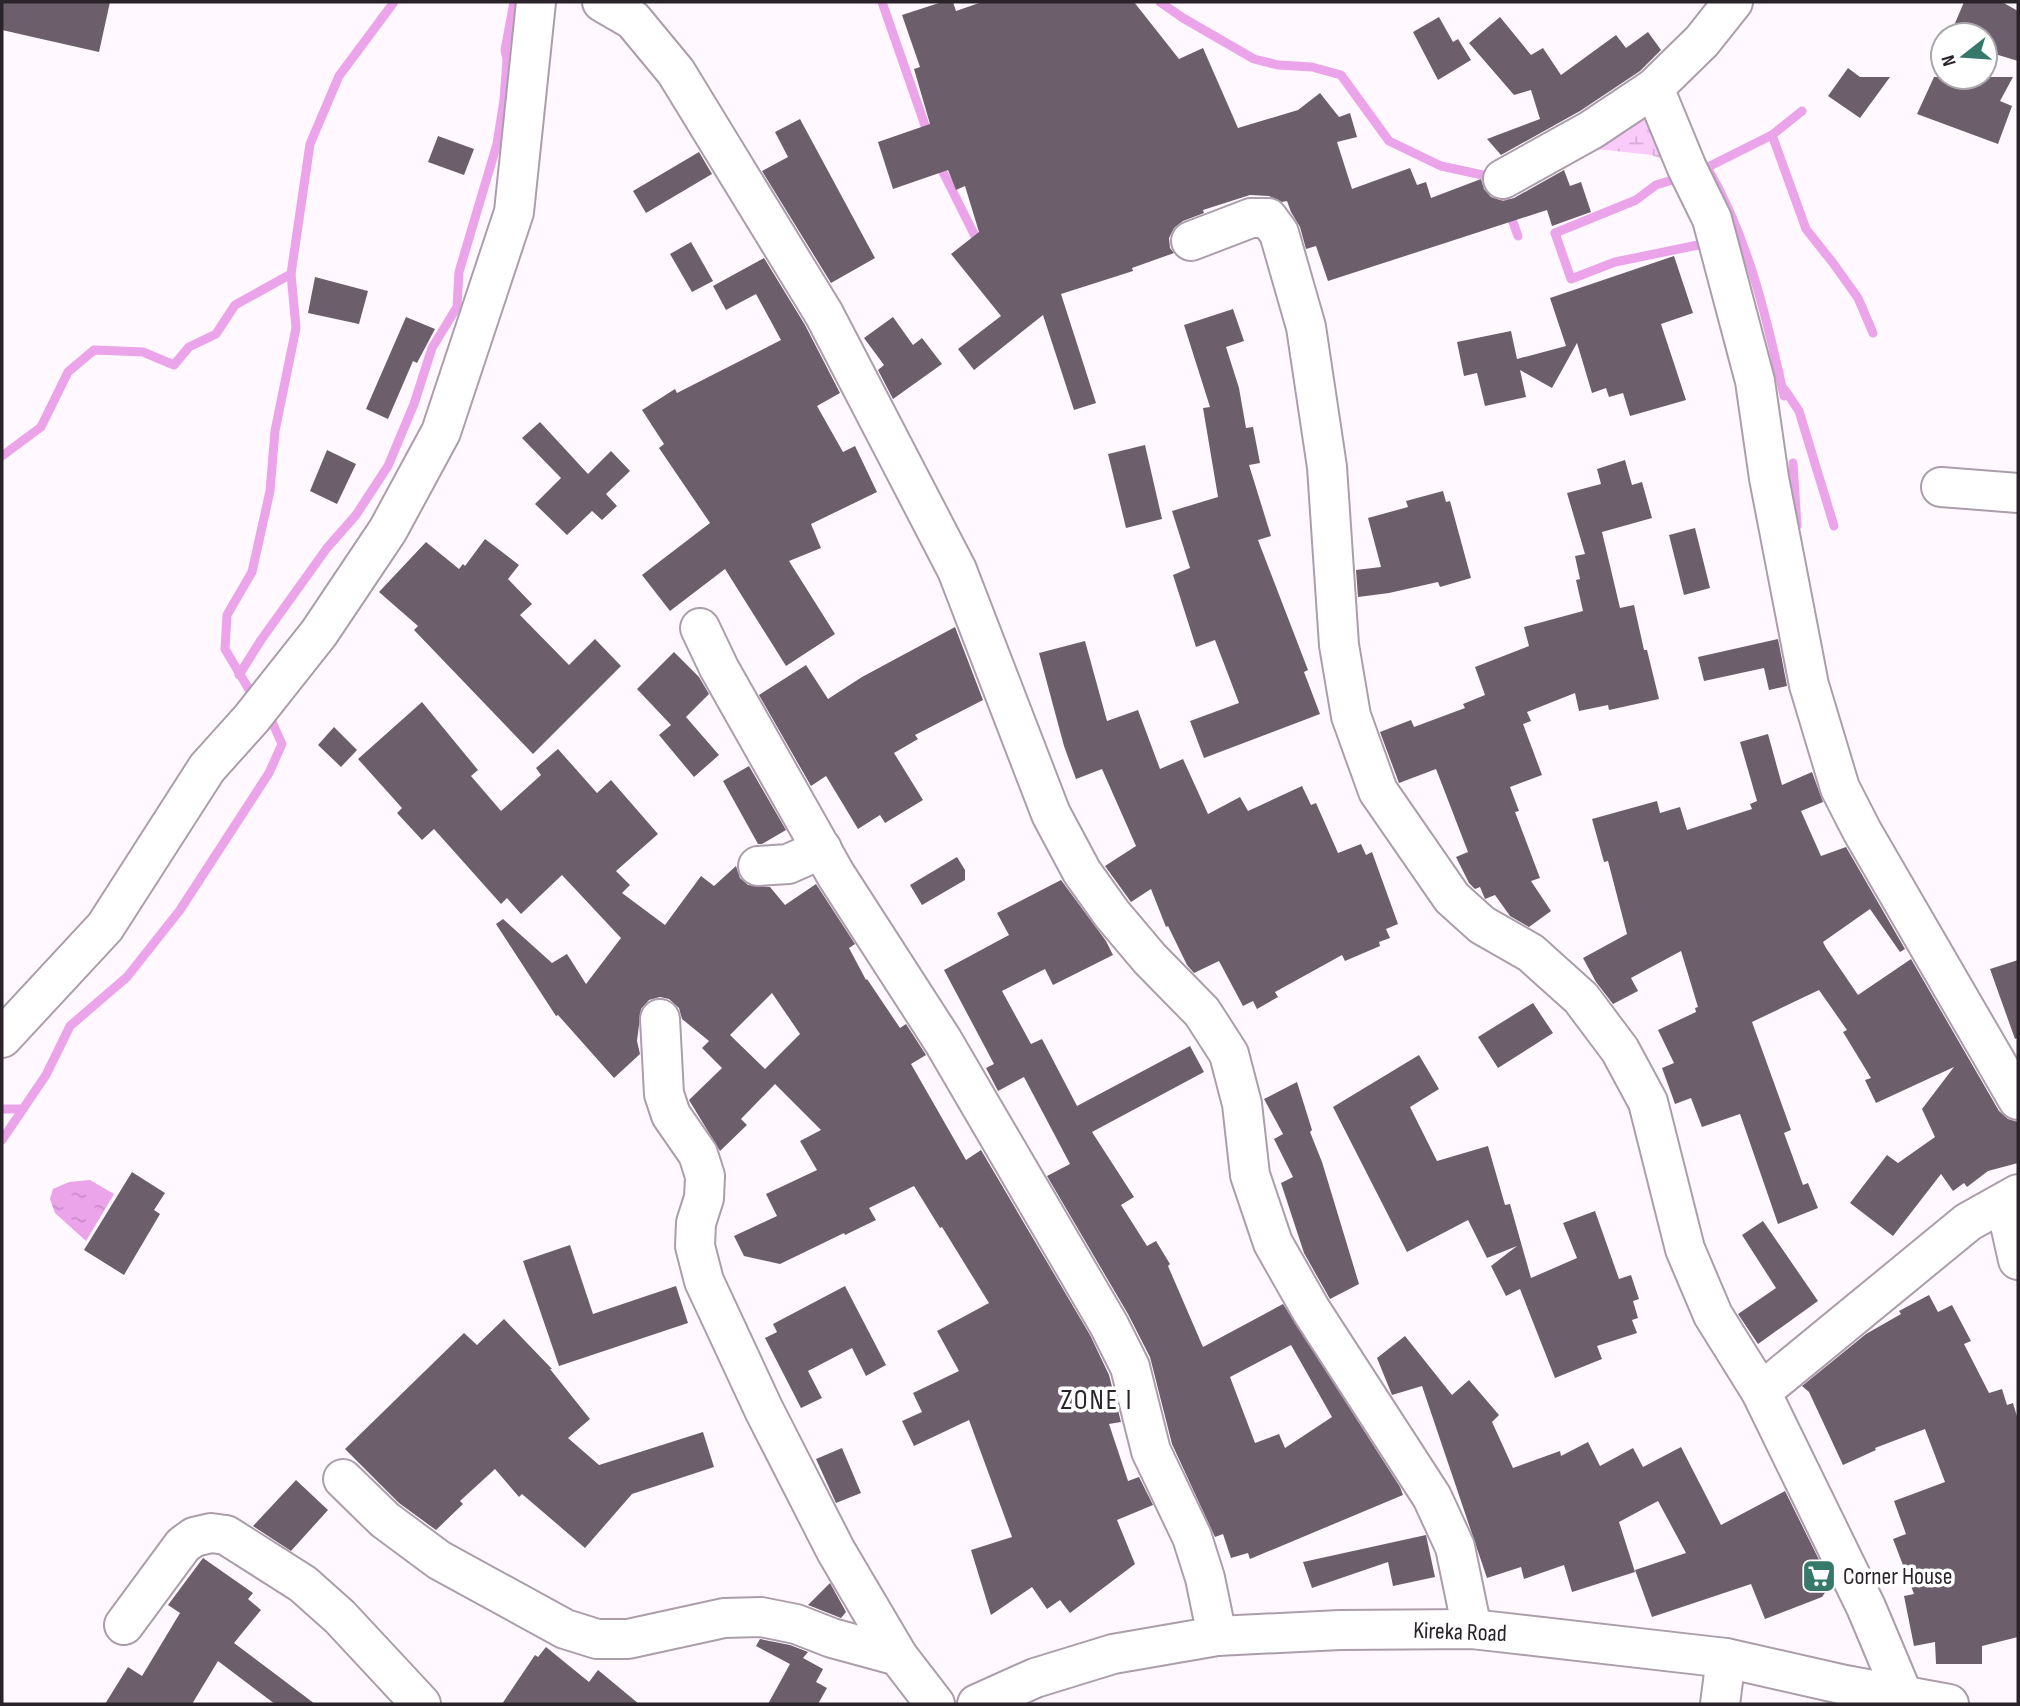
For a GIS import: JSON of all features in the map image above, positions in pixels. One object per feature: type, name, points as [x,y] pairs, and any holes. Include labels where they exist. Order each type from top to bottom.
[{"type":"street","points":[[2,1038],[105,927],[207,768],[319,633],[388,530],[441,432],[514,212],[536,2]]},
{"type":"street","points":[[602,2],[633,20],[676,72],[824,314],[957,570],[1051,814],[1082,872],[1112,914],[1150,959],[1202,1012],[1229,1054],[1242,1104],[1250,1175],[1273,1243],[1311,1310],[1432,1497],[1455,1547],[1472,1629]]},
{"type":"street","points":[[1503,179],[1591,130],[1654,88],[1702,41],[1732,2]]},
{"type":"street","points":[[1654,88],[1712,219],[1755,381],[1765,456],[1809,685],[1840,788],[1862,831],[2018,1100]]},
{"type":"street","points":[[1191,242],[1251,218],[1268,218],[1279,233],[1306,327],[1322,429],[1339,645],[1351,716],[1378,791],[1452,898],[1482,925],[1531,953],[1581,998],[1620,1050],[1648,1102],[1685,1248],[1713,1315],[1761,1392],[1866,1607],[1903,1695]]},
{"type":"street","points":[[1941,487],[2018,493]]},
{"type":"street","points":[[700,628],[719,668],[836,875],[943,1041],[1109,1325],[1130,1367],[1151,1451],[1192,1537],[1205,1577],[1217,1636]]},
{"type":"street","points":[[758,866],[788,864],[822,849]]},
{"type":"street","points":[[660,1019],[664,1094],[671,1115],[698,1154],[705,1176],[704,1198],[696,1223],[695,1246],[704,1281],[764,1410],[836,1551],[898,1656],[934,1704]]},
{"type":"street","points":[[1761,1392],[1968,1222],[2012,1198],[2018,1260]]},
{"type":"street","points":[[343,1479],[385,1520],[439,1560],[565,1629],[586,1636],[597,1639],[628,1639],[724,1618],[761,1617],[796,1624],[832,1638],[898,1656]]},
{"type":"street","points":[[124,1625],[183,1545],[194,1537],[211,1533],[226,1535],[303,1584],[340,1616],[421,1704]]},
{"type":"street","name":"Kireka Road","points":[[977,1704],[1035,1678],[1113,1654],[1217,1636],[1340,1630],[1472,1629],[1726,1658],[1949,1704]]},
{"type":"street","points":[[1720,1704],[1726,1658]]},
{"type":"green space","points":[[1650,105],[1675,165],[1652,155],[1596,149]]},
{"type":"water","points":[[90,1180],[114,1194],[86,1241],[55,1213],[50,1199],[53,1189],[69,1182]]},
{"type":"building","points":[[2,2],[110,2],[99,52],[2,30]]},
{"type":"building","points":[[942,2],[953,2],[956,11],[982,2],[1134,2],[1179,59],[1203,48],[1238,128],[1298,110],[1320,93],[1339,117],[1350,113],[1357,137],[1337,142],[1352,189],[1410,168],[1417,185],[1426,182],[1431,198],[1481,179],[1484,189],[1491,197],[1503,201],[1514,198],[1564,170],[1570,186],[1581,182],[1591,212],[1552,226],[1547,210],[1328,281],[1316,246],[1306,249],[1300,227],[1287,201],[1250,195],[1203,210],[1204,213],[1183,221],[1174,228],[1169,238],[1170,248],[1174,253],[1132,268],[1133,271],[1061,294],[1096,403],[1074,410],[1043,315],[974,370],[958,349],[1001,316],[951,254],[979,232],[965,186],[956,190],[948,170],[893,189],[878,142],[930,124],[914,69],[920,67],[902,15]]},
{"type":"building","points":[[1964,2],[2002,2],[2018,11],[2018,61],[1999,55],[1999,21],[1956,21]]},
{"type":"building","points":[[1439,17],[1453,42],[1458,39],[1471,60],[1438,80],[1413,32]]},
{"type":"building","points":[[1500,17],[1531,55],[1543,48],[1561,75],[1616,35],[1626,48],[1648,32],[1661,50],[1640,71],[1580,111],[1501,155],[1487,139],[1540,119],[1531,90],[1514,95],[1469,43]]},
{"type":"building","points":[[1848,68],[1860,77],[1890,77],[1860,118],[1828,96]]},
{"type":"building","points":[[1999,77],[2013,77],[2000,101],[2012,106],[1998,144],[1917,114],[1929,88],[1929,91],[1999,91]]},
{"type":"building","points":[[800,119],[875,258],[831,283],[762,171],[788,157],[775,132]]},
{"type":"building","points":[[438,136],[474,149],[464,175],[428,162]]},
{"type":"building","points":[[699,152],[712,174],[646,213],[633,191]]},
{"type":"building","points":[[691,242],[713,281],[692,292],[670,254]]},
{"type":"building","points":[[1674,256],[1693,313],[1661,324],[1686,400],[1630,416],[1623,393],[1609,397],[1606,388],[1592,393],[1577,343],[1552,388],[1520,370],[1526,397],[1485,406],[1477,373],[1464,376],[1457,342],[1511,331],[1517,359],[1566,346],[1550,298]]},
{"type":"building","points":[[764,258],[805,325],[840,393],[817,406],[843,452],[855,446],[877,492],[811,524],[821,548],[789,561],[835,634],[786,666],[725,569],[670,611],[642,575],[710,523],[659,448],[664,444],[642,410],[675,389],[677,393],[781,340],[756,294],[726,310],[713,286]]},
{"type":"building","points":[[315,277],[368,291],[359,324],[308,313]]},
{"type":"building","points":[[1233,309],[1244,341],[1226,347],[1239,388],[1246,428],[1253,427],[1260,463],[1249,465],[1271,536],[1258,540],[1308,670],[1304,672],[1320,714],[1204,758],[1190,721],[1239,703],[1215,640],[1196,647],[1173,575],[1190,568],[1172,511],[1218,497],[1203,408],[1210,407],[1184,325]]},
{"type":"building","points":[[406,317],[435,329],[417,363],[413,361],[388,419],[366,409]]},
{"type":"building","points":[[893,317],[913,345],[922,338],[942,364],[893,399],[878,370],[884,365],[864,338]]},
{"type":"building","points":[[540,422],[588,474],[611,451],[630,471],[606,494],[617,506],[602,520],[592,511],[567,535],[535,504],[561,478],[522,438]]},
{"type":"building","points":[[1145,445],[1162,519],[1126,528],[1108,454]]},
{"type":"building","points":[[327,450],[356,464],[337,504],[310,491]]},
{"type":"building","points":[[1625,460],[1632,485],[1642,482],[1652,518],[1602,532],[1620,608],[1634,605],[1659,699],[1609,710],[1608,705],[1579,711],[1575,693],[1527,712],[1531,721],[1523,724],[1542,775],[1510,787],[1519,811],[1515,812],[1540,878],[1531,881],[1551,911],[1529,927],[1510,916],[1495,895],[1485,899],[1480,887],[1475,889],[1469,883],[1456,857],[1468,852],[1436,769],[1399,783],[1380,732],[1411,720],[1414,727],[1465,708],[1463,704],[1485,695],[1475,667],[1529,646],[1524,627],[1583,611],[1576,580],[1580,579],[1575,556],[1585,554],[1567,493],[1601,484],[1597,469]]},
{"type":"building","points":[[1443,491],[1446,502],[1450,501],[1471,578],[1440,587],[1438,582],[1358,597],[1356,570],[1381,567],[1368,518],[1408,507],[1406,501]]},
{"type":"building","points":[[1695,528],[1710,588],[1684,595],[1669,535]]},
{"type":"building","points":[[485,539],[519,565],[508,579],[532,604],[520,615],[569,665],[595,639],[621,666],[533,754],[414,630],[418,626],[379,592],[426,542],[459,569],[463,564],[465,566]]},
{"type":"building","points":[[955,627],[983,700],[915,735],[918,739],[894,753],[923,800],[885,823],[880,815],[858,829],[826,776],[811,786],[759,695],[806,665],[828,699],[862,677]]},
{"type":"building","points":[[1778,639],[1787,686],[1769,690],[1764,668],[1704,681],[1698,657]]},
{"type":"building","points":[[1085,641],[1107,721],[1138,710],[1160,769],[1183,759],[1208,814],[1240,797],[1248,811],[1302,786],[1311,805],[1316,803],[1338,853],[1361,844],[1366,855],[1372,852],[1398,924],[1386,929],[1390,938],[1379,942],[1380,946],[1345,961],[1342,955],[1275,992],[1278,997],[1257,1009],[1253,1001],[1243,1006],[1219,961],[1194,973],[1187,965],[1168,926],[1166,927],[1151,889],[1131,902],[1105,866],[1136,846],[1102,769],[1076,779],[1064,746],[1039,653]]},
{"type":"building","points":[[674,652],[699,677],[709,694],[686,717],[719,755],[694,777],[659,735],[671,725],[637,689]]},
{"type":"building","points":[[422,702],[478,770],[471,776],[501,811],[541,775],[536,768],[558,749],[597,793],[611,780],[658,834],[616,871],[630,885],[622,893],[665,925],[701,876],[714,886],[736,866],[740,878],[748,885],[770,887],[785,905],[816,884],[855,944],[849,948],[866,980],[900,1028],[906,1024],[926,1055],[911,1064],[966,1160],[981,1150],[1090,1335],[1109,1375],[1121,1422],[1109,1424],[1128,1481],[1139,1477],[1153,1505],[1117,1520],[1135,1564],[1070,1613],[1060,1600],[1047,1609],[1032,1587],[991,1615],[971,1550],[1012,1537],[969,1420],[914,1446],[902,1421],[922,1412],[913,1393],[959,1371],[937,1331],[989,1303],[914,1186],[869,1208],[876,1220],[780,1264],[744,1256],[734,1236],[777,1216],[766,1194],[817,1170],[800,1141],[821,1130],[775,1084],[741,1119],[747,1125],[720,1151],[689,1100],[722,1068],[702,1048],[709,1041],[682,1019],[679,1008],[669,999],[660,997],[649,1000],[641,1009],[637,1041],[640,1054],[614,1078],[558,1015],[556,1016],[496,924],[503,919],[552,963],[567,954],[586,984],[621,938],[562,875],[521,914],[507,898],[501,904],[434,829],[422,840],[397,813],[402,808],[358,759]],"holes":[[[772,993],[800,1034],[765,1069],[730,1035]]]},
{"type":"building","points":[[334,727],[357,750],[341,767],[318,745]]},
{"type":"building","points":[[1768,734],[1782,785],[1812,772],[1823,802],[1801,811],[1821,856],[1846,847],[1905,949],[1900,952],[1870,909],[1823,942],[1826,948],[1858,995],[1911,959],[1999,1111],[2008,1119],[2018,1122],[2018,1163],[1988,1171],[1967,1187],[1964,1183],[1953,1191],[1941,1174],[1893,1236],[1850,1203],[1887,1155],[1898,1163],[1935,1137],[1922,1109],[1954,1067],[1876,1103],[1865,1080],[1871,1078],[1843,1032],[1847,1030],[1819,990],[1752,1022],[1791,1130],[1784,1133],[1803,1185],[1808,1183],[1818,1208],[1778,1224],[1740,1114],[1702,1127],[1691,1098],[1675,1104],[1662,1068],[1674,1063],[1658,1030],[1696,1012],[1695,1008],[1698,1007],[1681,951],[1631,978],[1638,991],[1613,1004],[1596,982],[1583,958],[1627,934],[1608,861],[1604,862],[1592,819],[1657,801],[1660,813],[1680,807],[1687,830],[1752,809],[1750,804],[1757,801],[1740,742]]},
{"type":"building","points":[[749,766],[786,830],[762,844],[758,844],[723,781]]},
{"type":"building","points":[[957,857],[965,870],[965,880],[922,905],[910,885]]},
{"type":"building","points":[[1061,880],[1106,941],[1113,955],[1053,985],[1045,969],[1002,991],[1031,1044],[1042,1039],[1077,1106],[1190,1046],[1204,1072],[1092,1132],[1134,1197],[1121,1205],[1147,1246],[1156,1241],[1170,1264],[1168,1266],[1203,1347],[1283,1304],[1403,1495],[1250,1559],[1248,1553],[1231,1558],[1223,1534],[1215,1537],[1172,1444],[1150,1357],[1128,1314],[1047,1176],[1070,1164],[1024,1077],[998,1091],[986,1068],[994,1064],[944,970],[1009,935],[997,913]],"holes":[[[1291,1345],[1332,1417],[1285,1448],[1279,1434],[1255,1443],[1230,1377]]]},
{"type":"building","points":[[2018,960],[2018,1038],[2015,1039],[1990,969]]},
{"type":"building","points":[[1533,1003],[1553,1033],[1498,1068],[1478,1037]]},
{"type":"building","points":[[1419,1055],[1439,1089],[1410,1107],[1437,1161],[1488,1146],[1505,1205],[1510,1204],[1531,1278],[1577,1258],[1563,1223],[1595,1211],[1619,1279],[1631,1275],[1639,1299],[1633,1301],[1638,1318],[1632,1320],[1637,1333],[1597,1346],[1602,1359],[1555,1378],[1520,1289],[1506,1296],[1491,1266],[1517,1246],[1487,1258],[1468,1220],[1407,1252],[1333,1107]]},
{"type":"building","points":[[1297,1082],[1312,1130],[1310,1132],[1322,1162],[1359,1284],[1330,1299],[1304,1253],[1281,1183],[1293,1177],[1274,1139],[1283,1134],[1264,1099]]},
{"type":"building","points":[[132,1172],[165,1193],[154,1210],[160,1214],[124,1275],[84,1250]]},
{"type":"building","points":[[1763,1221],[1818,1301],[1758,1344],[1738,1314],[1776,1288],[1742,1235]]},
{"type":"building","points":[[570,1245],[593,1314],[676,1286],[688,1323],[559,1366],[523,1261]]},
{"type":"building","points":[[845,1286],[886,1365],[866,1376],[852,1348],[808,1371],[822,1398],[801,1408],[765,1338],[777,1332],[773,1324]]},
{"type":"building","points":[[1929,1295],[1938,1312],[1952,1305],[1971,1341],[1964,1344],[1989,1393],[2002,1389],[2007,1405],[2013,1403],[2018,1420],[2018,1637],[1982,1646],[1982,1664],[1936,1664],[1935,1642],[1914,1646],[1904,1596],[1914,1594],[1893,1539],[1906,1534],[1894,1501],[1945,1482],[1925,1429],[1875,1448],[1876,1450],[1843,1465],[1809,1392],[1802,1386],[1866,1334],[1901,1314],[1899,1311]]},
{"type":"building","points":[[504,1319],[552,1369],[590,1419],[568,1438],[599,1465],[703,1432],[714,1467],[632,1494],[585,1548],[522,1494],[519,1497],[495,1469],[460,1501],[463,1504],[436,1530],[399,1503],[345,1449],[464,1333],[477,1345]]},
{"type":"building","points":[[1405,1336],[1452,1395],[1469,1380],[1499,1415],[1492,1422],[1513,1468],[1560,1451],[1561,1456],[1588,1442],[1600,1466],[1633,1448],[1643,1467],[1681,1447],[1721,1525],[1785,1491],[1831,1584],[1822,1597],[1765,1619],[1751,1584],[1652,1617],[1635,1570],[1686,1553],[1658,1501],[1619,1522],[1635,1572],[1572,1592],[1564,1565],[1524,1579],[1521,1567],[1487,1578],[1422,1386],[1392,1395],[1377,1358]]},
{"type":"building","points":[[842,1448],[861,1493],[836,1503],[816,1459]]},
{"type":"building","points":[[296,1480],[328,1510],[291,1551],[253,1526]]},
{"type":"building","points":[[1426,1535],[1435,1577],[1393,1586],[1388,1562],[1312,1588],[1303,1562]]},
{"type":"building","points":[[203,1558],[253,1593],[248,1599],[261,1610],[234,1643],[315,1704],[275,1704],[218,1661],[192,1704],[105,1704],[128,1667],[142,1676],[180,1613],[168,1605]]},
{"type":"building","points":[[830,1583],[846,1612],[841,1618],[808,1605]]},
{"type":"building","points":[[760,1639],[808,1652],[803,1658],[823,1669],[816,1682],[827,1688],[818,1704],[768,1704],[790,1664],[756,1646]]},
{"type":"building","points":[[546,1647],[589,1682],[598,1670],[639,1704],[502,1704],[535,1655],[538,1657]]},
{"type":"waterway","points":[[254,698],[225,649],[227,615],[252,572],[270,491],[275,431],[296,328],[291,274],[310,144],[339,76],[394,2]]},
{"type":"waterway","points":[[239,675],[261,640],[327,548],[356,515],[388,466],[414,404],[432,348],[457,307],[459,272],[497,144],[504,100],[507,59],[505,50],[514,2]]},
{"type":"waterway","points":[[882,2],[928,134]]},
{"type":"waterway","points":[[1160,2],[1254,59],[1278,65],[1312,67],[1341,75],[1389,141],[1441,166],[1492,177],[1501,189],[1518,236]]},
{"type":"waterway","points":[[1698,172],[1772,135],[1802,111]]},
{"type":"waterway","points":[[1772,135],[1806,229],[1858,298],[1873,333]]},
{"type":"waterway","points":[[939,164],[974,234]]},
{"type":"waterway","points":[[1708,169],[1734,222],[1755,279],[1784,396]]},
{"type":"waterway","points":[[1555,233],[1636,200],[1656,185],[1682,177]]},
{"type":"waterway","points":[[1555,233],[1571,279],[1615,262],[1708,243]]},
{"type":"waterway","points":[[2,456],[41,427],[68,372],[94,350],[143,352],[174,365],[189,347],[216,334],[235,305],[291,274]]},
{"type":"waterway","points":[[1764,360],[1779,372]]},
{"type":"waterway","points":[[1785,390],[1799,411],[1834,526]]},
{"type":"waterway","points":[[1793,463],[1797,526]]},
{"type":"waterway","points":[[2,1140],[46,1075],[70,1026],[127,977],[180,910],[269,773],[282,744],[268,713]]},
{"type":"waterway","points":[[2,1109],[23,1109]]},
{"type":"place","name":"Corner House","points":[[1819,1576]]},
{"type":"district","name":"ZONE I","points":[[1097,1400]]}]
